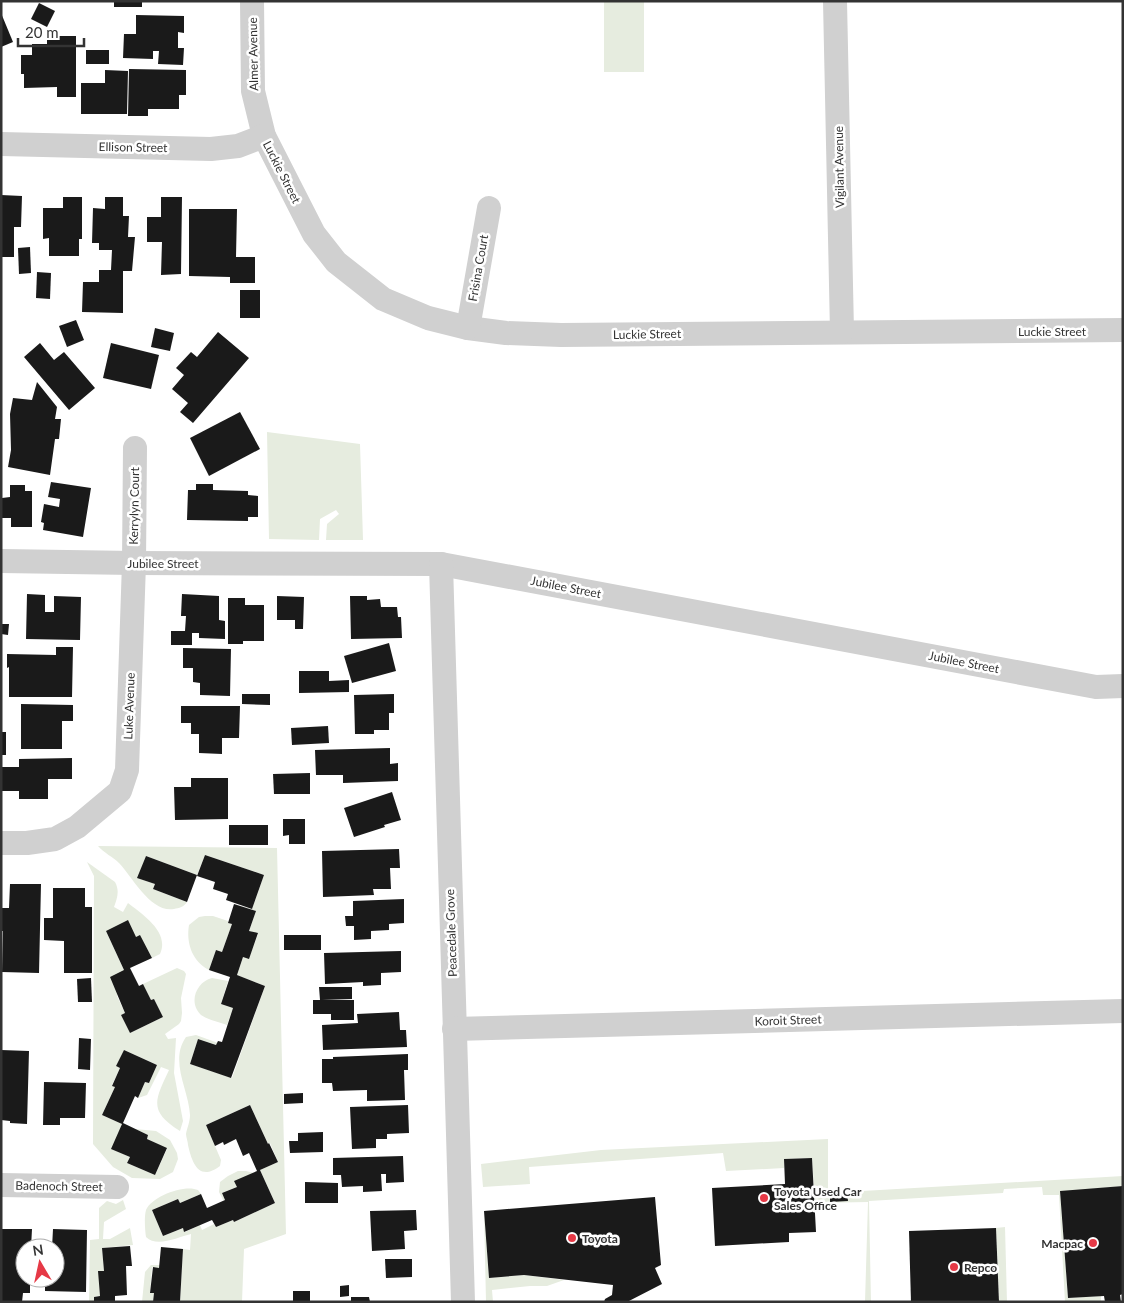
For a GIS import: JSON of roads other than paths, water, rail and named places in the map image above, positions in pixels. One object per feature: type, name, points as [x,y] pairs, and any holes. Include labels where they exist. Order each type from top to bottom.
[{"type":"street","name":"Almer Avenue","points":[[252,1],[253,91],[264,136]]},
{"type":"street","name":"Vigilant Avenue","points":[[835,1],[842,332]]},
{"type":"street","name":"Ellison Street","points":[[1,144],[212,149],[238,146],[264,136]]},
{"type":"street","name":"Luckie Street","points":[[264,136],[314,234],[336,262],[383,299],[428,318],[468,328],[506,333],[561,335],[1123,330]]},
{"type":"street","name":"Frisina Court","points":[[468,328],[489,208]]},
{"type":"street","name":"Kerrylyn Court","points":[[134,563],[135,448]]},
{"type":"street","name":"Jubilee Street","points":[[1,561],[442,564],[1096,686],[1123,686]]},
{"type":"street","name":"Luke Avenue","points":[[1,843],[27,843],[55,839],[77,827],[120,790],[127,770],[134,563]]},
{"type":"street","name":"Peacedale Grove","points":[[442,564],[463,1302]]},
{"type":"street","name":"Koroit Street","points":[[454,1029],[1123,1011]]},
{"type":"street","name":"Badenoch Street","points":[[1,1185],[117,1187]]},
{"type":"place","name":"Toyota Used Car Sales Office","points":[[764,1198]]},
{"type":"place","name":"Toyota","points":[[572,1238]]},
{"type":"place","name":"Macpac","points":[[1093,1243]]},
{"type":"place","name":"Repco","points":[[954,1267]]}]
